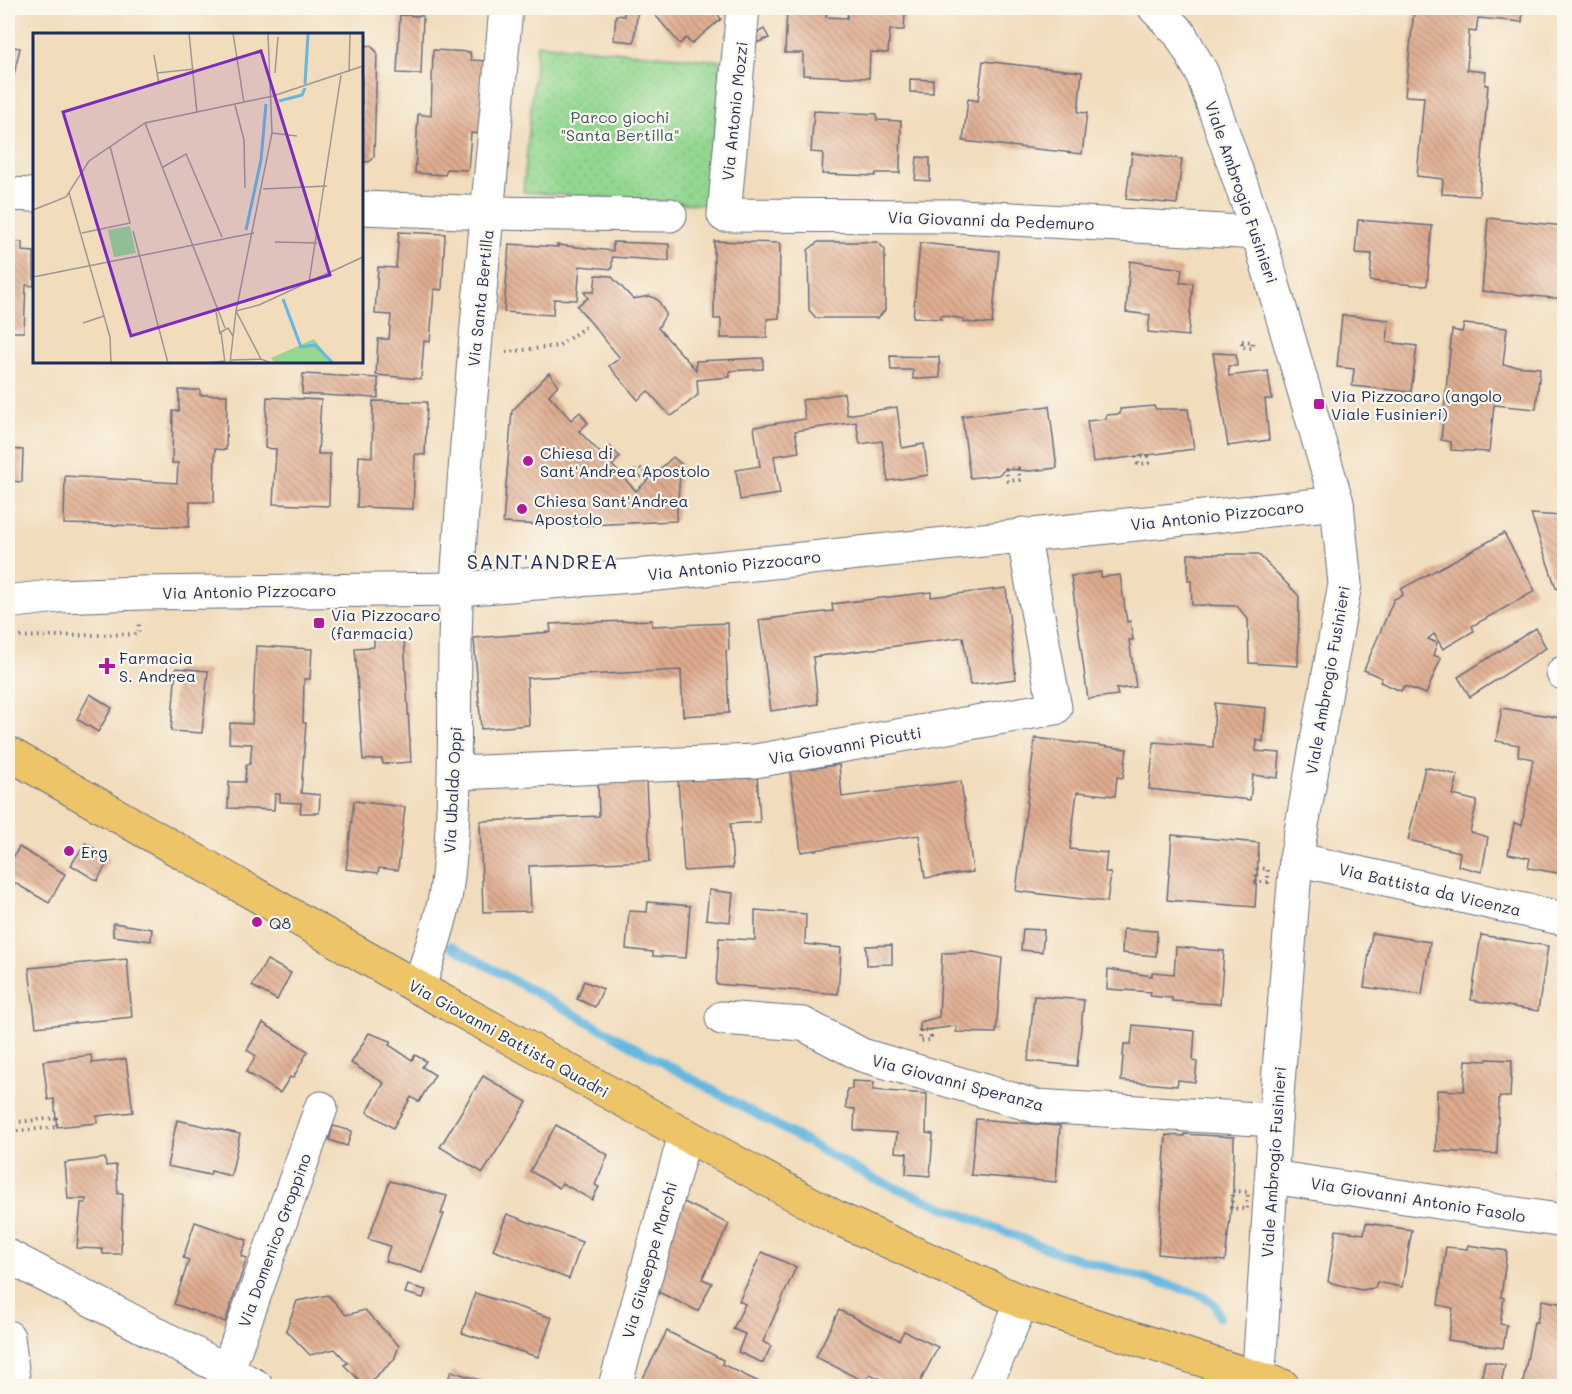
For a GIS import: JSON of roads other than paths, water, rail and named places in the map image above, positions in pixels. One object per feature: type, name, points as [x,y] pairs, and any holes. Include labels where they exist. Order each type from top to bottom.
[{"type":"main road","name":"Via Giovanni Battista Quadri","points":[[8,753],[419,988],[839,1219],[1022,1302],[1271,1385]]},
{"type":"street","name":"Via Santa Bertilla","points":[[457,589],[474,349],[489,213],[506,8]]},
{"type":"street","name":"Via Antonio Mozzi","points":[[723,215],[744,8]]},
{"type":"street","name":"Viale Ambrogio Fusinieri","points":[[1155,8],[1180,34],[1202,73],[1258,233],[1337,503],[1345,584],[1296,859],[1272,1177],[1271,1385]]},
{"type":"street","points":[[8,194],[33,195]]},
{"type":"street","points":[[363,208],[489,213],[670,215]]},
{"type":"street","name":"Via Giovanni da Pedemuro","points":[[723,215],[960,216],[1258,233]]},
{"type":"street","name":"Via Antonio Pizzocaro","points":[[8,602],[57,596],[457,589],[658,574],[1023,534],[1337,503]]},
{"type":"street","name":"Via Giovanni Picutti","points":[[456,773],[755,761],[1055,708],[1023,534]]},
{"type":"street","name":"Via Ubaldo Oppi","points":[[419,988],[446,894],[456,773],[457,589]]},
{"type":"street","name":"Via Antonio Pizzocaro","points":[[8,591],[57,596]]},
{"type":"street","name":"Via Battista da Vicenza","points":[[1296,859],[1564,919]]},
{"type":"street","name":"Via Giovanni Speranza","points":[[722,1018],[802,1024],[862,1055],[1035,1106],[1275,1120]]},
{"type":"street","name":"Via Domenico Groppino","points":[[227,1372],[321,1107]]},
{"type":"street","name":"Via Giuseppe Marchi","points":[[615,1386],[685,1134]]},
{"type":"street","name":"Via Giovanni Antonio Fasolo","points":[[1272,1177],[1564,1221]]},
{"type":"street","points":[[8,1256],[256,1386]]},
{"type":"street","points":[[985,1386],[1022,1302]]},
{"type":"street","points":[[8,1337],[14,1386]]},
{"type":"waterway","points":[[451,946],[874,1179],[1058,1253],[1200,1294],[1216,1305],[1219,1317]]},
{"type":"place","name":"Via Pizzocaro (angolo Viale Fusinieri)","points":[[1319,404]]},
{"type":"place","name":"Chiesa di Sant'Andrea Apostolo","points":[[528,461]]},
{"type":"place","name":"Chiesa Sant'Andrea Apostolo","points":[[522,509]]},
{"type":"place","name":"Via Pizzocaro (farmacia)","points":[[319,623]]},
{"type":"place","name":"Farmacia S. Andrea","points":[[107,666]]},
{"type":"place","name":"Erg","points":[[69,851]]},
{"type":"place","name":"Q8","points":[[257,922]]},
{"type":"district","name":"SANT'ANDREA","points":[[543,561]]},
{"type":"park label","name":"Parco giochi \"Santa Bertilla\"","points":[[620,125]]}]
